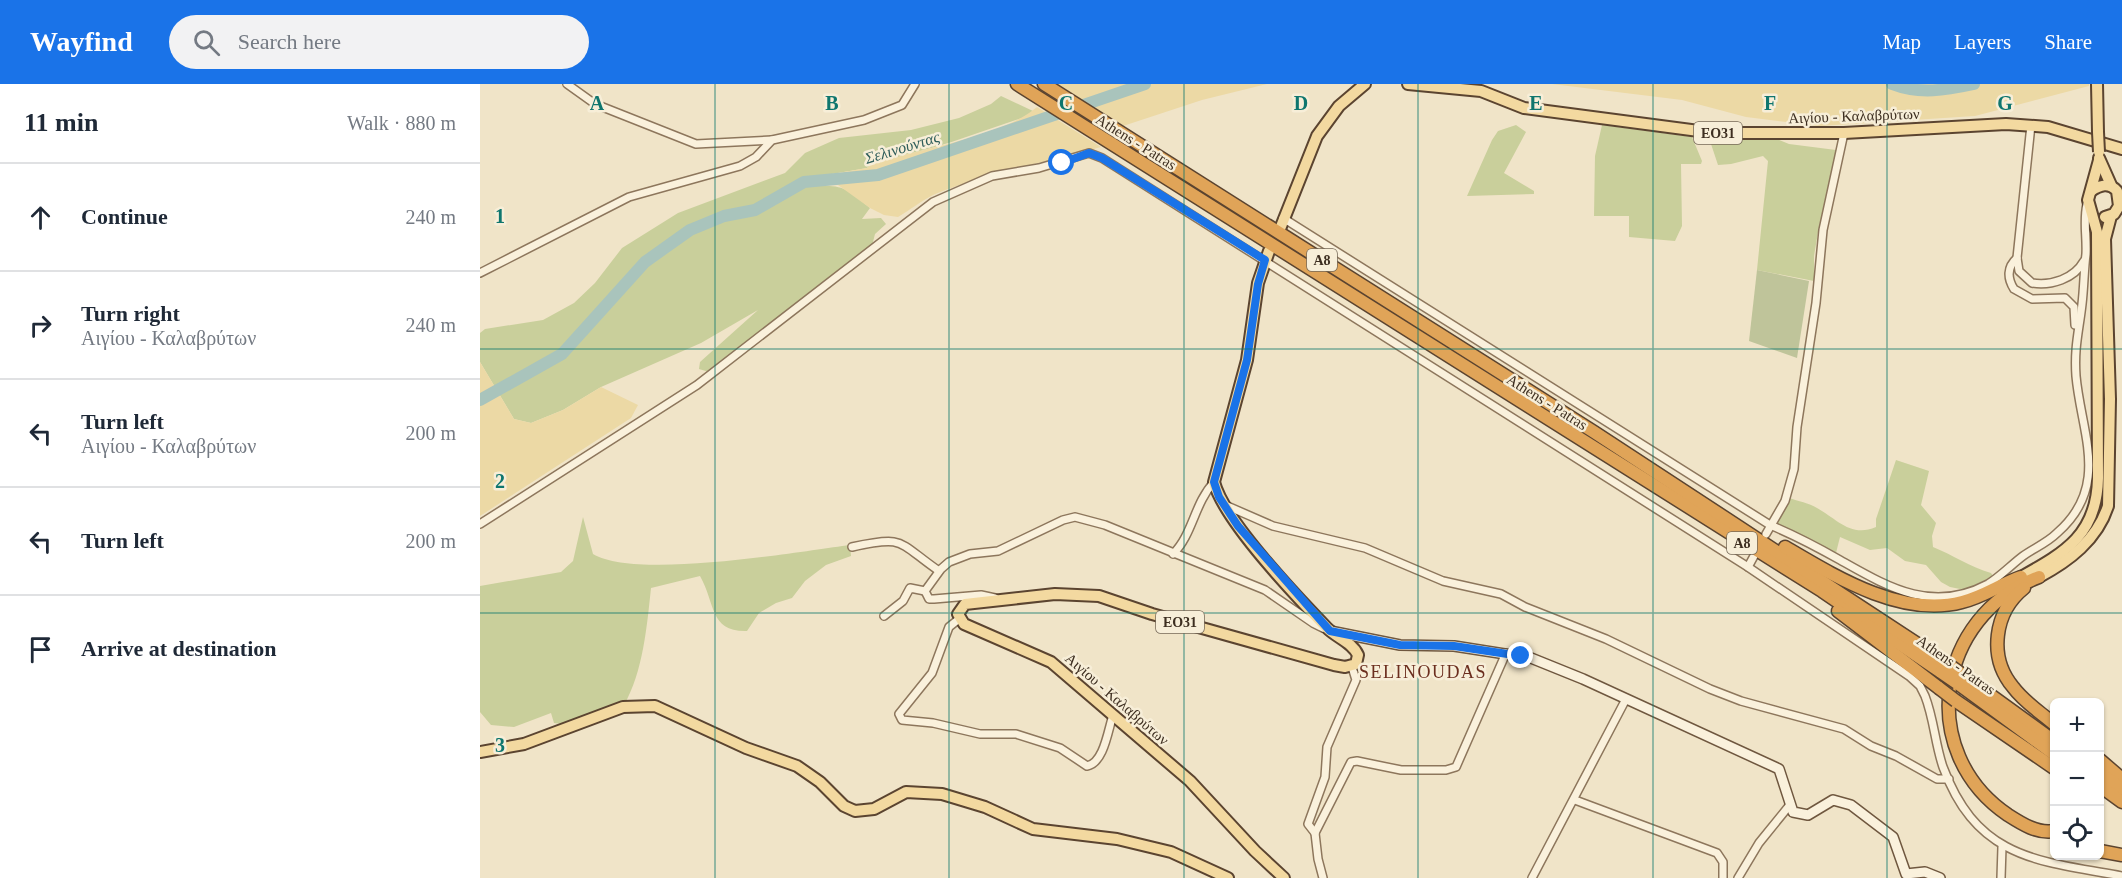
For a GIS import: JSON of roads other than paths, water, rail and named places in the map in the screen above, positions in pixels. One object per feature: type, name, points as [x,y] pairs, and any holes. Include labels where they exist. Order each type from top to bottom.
[{"type":"highway","name":"Athens - Patras","points":[[1017,84],[1943,667]]},
{"type":"highway","name":"Athens - Patras","points":[[1044,84],[1736,524],[1959,678],[2050,738]]},
{"type":"highway","points":[[1736,524],[1763,534],[1878,595],[1905,604],[1934,606],[1962,602],[2021,577]]},
{"type":"highway","points":[[2021,577],[1984,604],[1959,639],[1945,679],[1944,719],[1954,758],[1977,794],[2013,824],[2050,840]]},
{"type":"highway","points":[[2039,577],[2008,606],[1998,632],[1997,651],[2002,669],[2011,686],[2050,720]]},
{"type":"highway","points":[[2039,577],[2003,596],[1974,626],[1955,662],[1949,712],[1959,756],[1981,790],[1997,806],[2025,825],[2042,832],[2050,831]]},
{"type":"highway","points":[[1822,591],[1840,613],[1956,701],[2050,765]]},
{"type":"highway","name":"Athens - Patras","points":[[1959,678],[2052,752]]},
{"type":"highway","points":[[2104,763],[2122,779]]},
{"type":"highway","points":[[2104,776],[2122,789]]},
{"type":"highway","points":[[2104,789],[2122,802]]},
{"type":"highway","points":[[2104,851],[2122,855]]},
{"type":"main road","points":[[1281,223],[1317,136],[1339,106],[1365,84]]},
{"type":"main road","name":"Αιγίου - Καλαβρύτων","points":[[1408,84],[1481,91],[1524,108],[1714,133],[1844,133],[2031,125],[2066,132],[2122,149]]},
{"type":"main road","points":[[2021,577],[2070,547],[2086,527],[2096,503],[2098,478],[2097,232],[2090,196],[2099,156],[2097,84]]},
{"type":"main road","points":[[2039,577],[2076,554],[2101,522],[2108,506],[2110,399],[2105,239],[2117,212],[2120,196],[2111,186],[2099,156]]},
{"type":"main road","points":[[2090,196],[2104,185],[2111,186]]},
{"type":"main road","points":[[2093,213],[2102,217],[2117,212]]},
{"type":"main road","points":[[1267,255],[1258,284],[1247,360],[1214,482],[1238,526],[1330,631],[1355,649],[1358,655],[1352,667]]},
{"type":"main road","name":"ΕΟ31","points":[[959,619],[958,611],[965,604],[1074,593],[1100,596],[1197,627],[1334,665],[1352,667]]},
{"type":"main road","name":"Αιγίου - Καλαβρύτων","points":[[959,619],[964,624],[1050,662],[1195,786],[1255,851],[1284,878]]},
{"type":"main road","points":[[480,752],[524,744],[623,707],[655,706],[746,748],[797,766],[820,782],[844,806],[855,811],[874,809],[906,792],[942,794],[985,807],[1033,829],[1117,839],[1171,852],[1228,878]]},
{"type":"street","points":[[567,84],[595,104],[688,141],[719,144],[772,140],[864,120],[902,105],[915,84]]},
{"type":"street","points":[[2031,125],[2017,258],[2022,277],[2040,285],[2054,282],[2075,273],[2086,257]]},
{"type":"street","points":[[1766,534],[1785,501],[1794,469],[1797,427],[1816,303],[1822,230],[1844,133]]},
{"type":"street","points":[[480,273],[629,197],[740,166],[756,157],[772,140]]},
{"type":"street","points":[[480,524],[697,385],[933,202],[992,176],[1039,168],[1089,153],[1102,158],[1267,255],[1505,414],[1748,567],[1920,686],[1929,706],[1938,751],[1948,779],[1976,822],[2002,847],[2023,856],[2098,875],[2122,876]]},
{"type":"street","points":[[2075,347],[2086,257],[2085,218],[2090,196]]},
{"type":"street","points":[[1281,223],[1516,365],[1770,525],[1830,554],[1885,586],[1923,596],[1946,597],[1986,584],[2058,533],[2076,511],[2089,473],[2090,448],[2080,402],[2074,307],[2065,298],[2032,299],[2018,293],[2009,277],[2012,264],[2017,258]]},
{"type":"street","points":[[1513,377],[1516,365]]},
{"type":"street","points":[[1505,414],[1508,403]]},
{"type":"street","points":[[1173,554],[1188,534],[1196,509],[1214,482]]},
{"type":"street","points":[[1225,505],[1273,526],[1375,552],[1443,581],[1501,594],[1525,607],[1606,639],[1710,689],[1741,701],[1844,729],[1871,746],[1896,756],[1936,779],[1948,779]]},
{"type":"street","points":[[925,591],[939,571],[956,559],[981,551],[998,551],[1063,520],[1075,517],[1105,525],[1265,590],[1313,624],[1330,631],[1400,645],[1454,646],[1506,653],[1552,665],[1779,769],[1789,806],[1793,812],[1808,815],[1827,802],[1841,800],[1893,837],[1906,874],[1925,872],[1940,878]]},
{"type":"street","points":[[852,547],[895,541],[904,544],[939,571]]},
{"type":"street","points":[[1748,567],[1755,556]]},
{"type":"street","points":[[884,615],[903,601],[910,588],[925,591]]},
{"type":"street","points":[[925,591],[929,599],[981,595],[1003,600]]},
{"type":"street","points":[[959,619],[949,627],[932,673],[899,714],[902,720],[933,723],[985,735],[1016,734],[1059,748],[1087,766],[1093,765],[1099,758],[1113,715]]},
{"type":"street","points":[[1315,834],[1353,761],[1401,770],[1446,770],[1456,767],[1506,653]]},
{"type":"street","points":[[1323,878],[1315,834],[1308,824],[1325,777],[1328,743],[1335,734],[1356,680],[1352,667]]},
{"type":"street","points":[[1532,878],[1575,800],[1626,699]]},
{"type":"street","points":[[1575,800],[1717,853],[1723,862],[1723,878]]},
{"type":"street","points":[[1738,878],[1759,843],[1789,806]]},
{"type":"street","points":[[2001,878],[2002,847]]},
{"type":"waterway","name":"Σελινούντας","points":[[480,400],[562,354],[645,262],[690,230],[724,216],[755,210],[804,182],[878,175],[1145,84]]},
{"type":"waterway","name":"Σελινούντας","points":[[1892,84],[1923,90],[1943,90],[1974,84]]},
{"type":"district","name":"SELINOUDAS","points":[[1423,672]]}]
